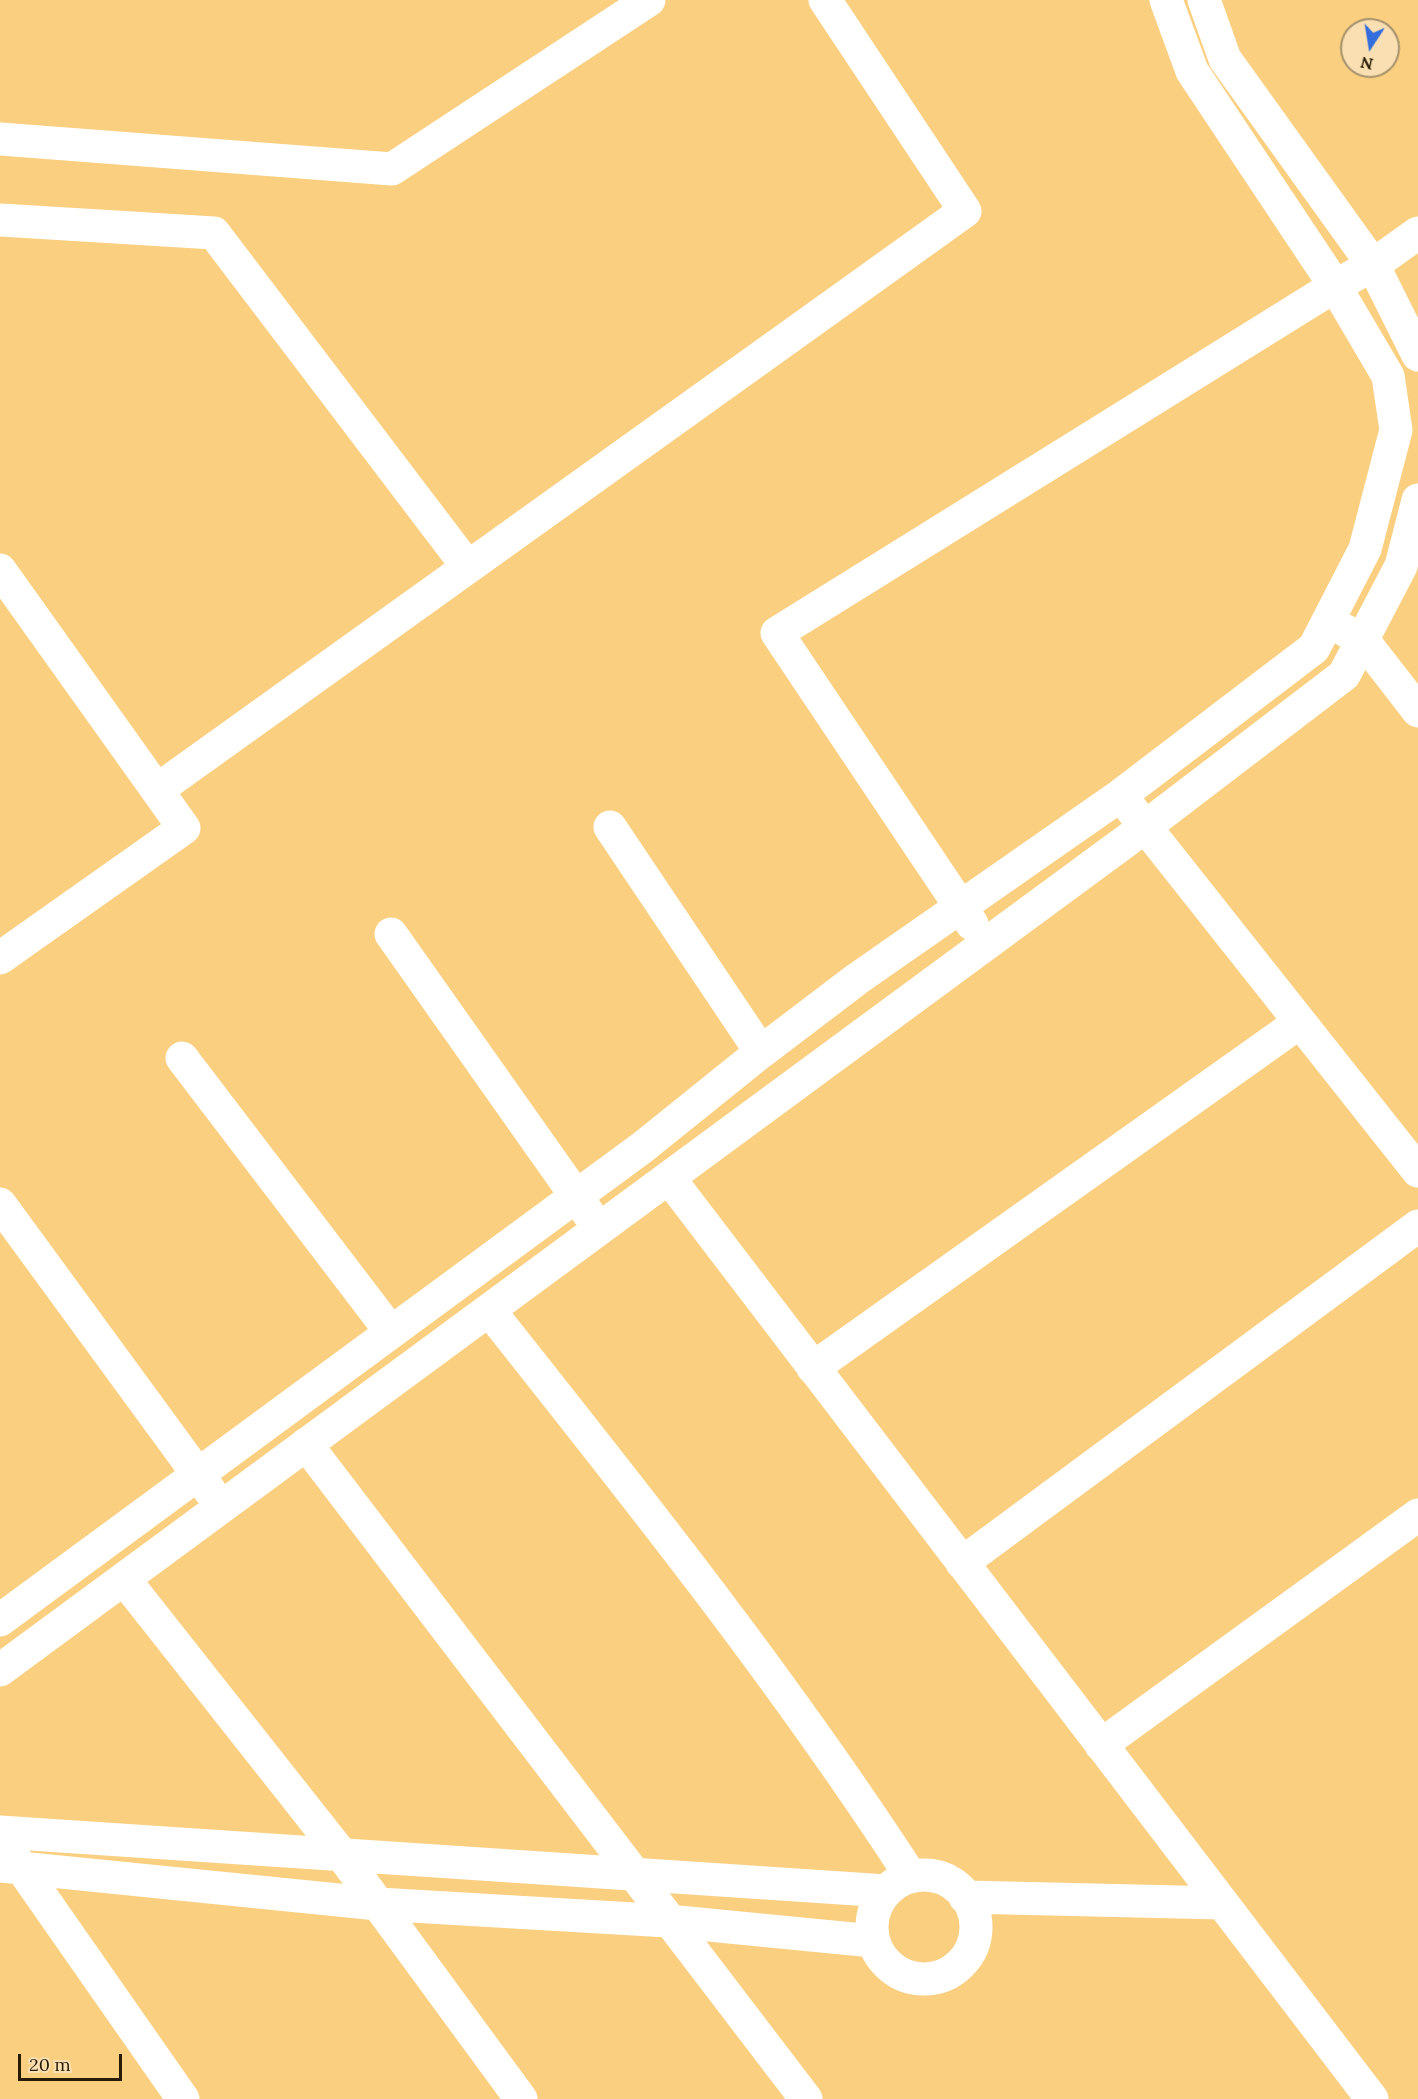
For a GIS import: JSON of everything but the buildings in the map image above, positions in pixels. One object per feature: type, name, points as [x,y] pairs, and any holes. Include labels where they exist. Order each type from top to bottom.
[{"type":"street","points":[[0,139],[392,169],[649,0]]},
{"type":"street","points":[[157,790],[965,211],[825,0]]},
{"type":"street","points":[[0,1618],[643,1147],[760,1052],[857,979],[1120,795],[1314,648],[1365,549],[1396,430],[1388,376],[1335,286],[1192,71],[1166,0]]},
{"type":"street","points":[[1204,0],[1225,59],[1373,265],[1418,354]]},
{"type":"street","points":[[0,220],[214,233],[467,566]]},
{"type":"street","points":[[986,944],[777,633],[1335,286],[1373,265],[1418,233]]},
{"type":"street","points":[[0,1670],[1145,827],[1344,675],[1401,566],[1418,500]]},
{"type":"street","points":[[0,570],[184,828],[0,958]]},
{"type":"street","points":[[1327,621],[1362,640],[1418,711]]},
{"type":"street","points":[[1120,795],[1418,1171]]},
{"type":"street","points":[[610,827],[760,1052]]},
{"type":"street","points":[[392,934],[599,1229]]},
{"type":"street","points":[[813,1368],[1300,1022]]},
{"type":"street","points":[[182,1058],[391,1332]]},
{"type":"street","points":[[669,1178],[1372,2099]]},
{"type":"street","points":[[0,1204],[222,1507]]},
{"type":"street","points":[[962,1563],[1418,1226]]},
{"type":"street","points":[[489,1310],[657,1521],[820,1743],[866,1808],[898,1883]]},
{"type":"street","points":[[306,1444],[806,2099]]},
{"type":"street","points":[[1101,1745],[1418,1515]]},
{"type":"street","points":[[124,1579],[342,1855],[521,2099]]},
{"type":"street","points":[[183,2099],[11,1867],[0,1834],[634,1874],[898,1883],[937,1875],[961,1889],[975,1912],[976,1940],[962,1964],[939,1978],[911,1978],[895,1970],[887,1965],[873,1941],[872,1914],[898,1883]]},
{"type":"street","points":[[11,1867],[378,1904],[668,1921],[873,1941]]},
{"type":"street","points":[[965,1897],[1222,1903]]}]
